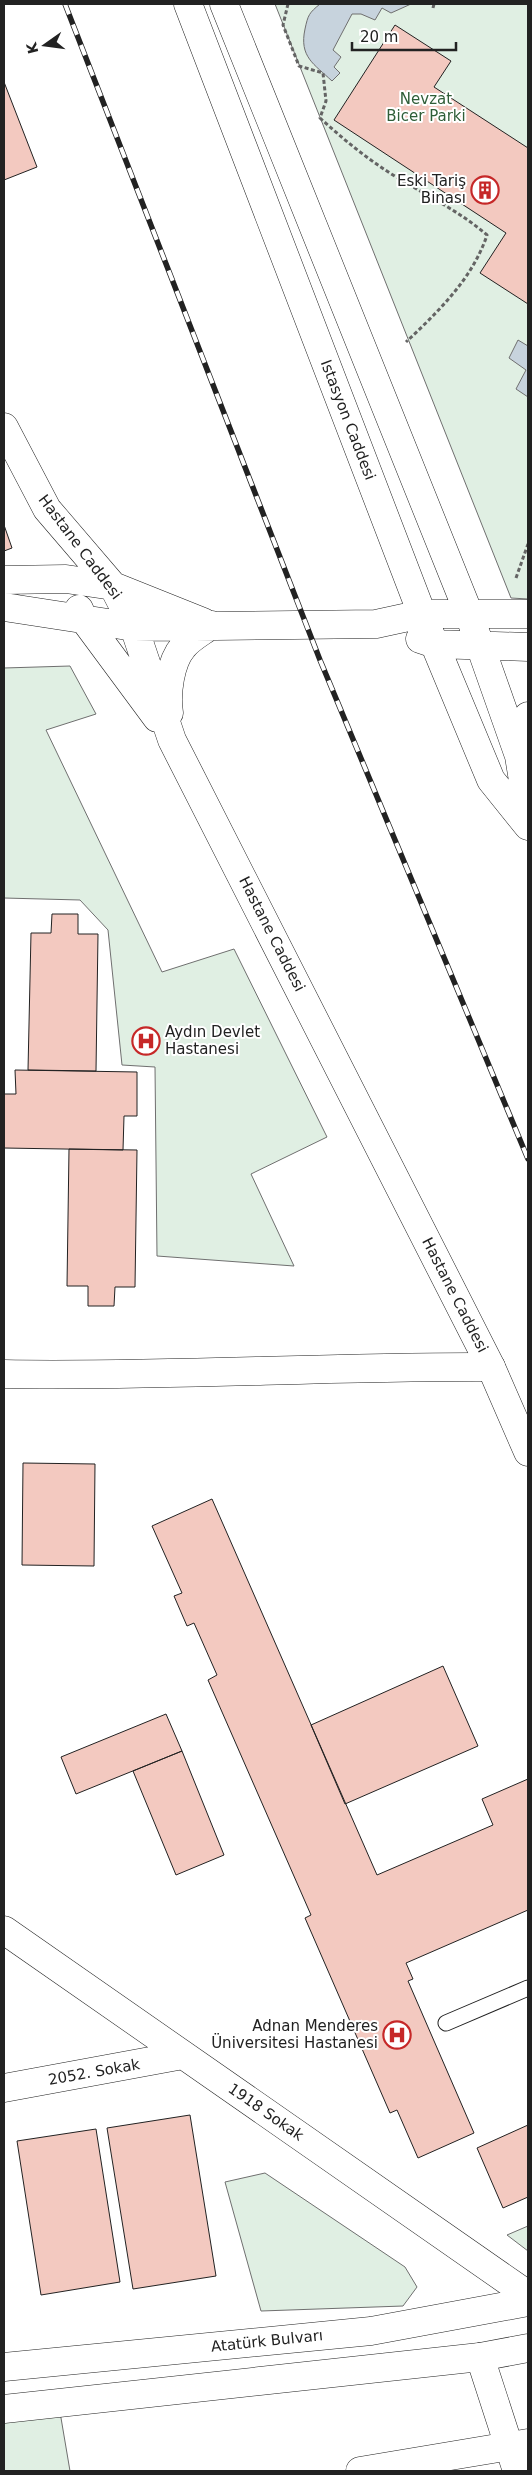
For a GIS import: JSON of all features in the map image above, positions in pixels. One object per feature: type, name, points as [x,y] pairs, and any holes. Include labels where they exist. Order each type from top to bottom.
[{"type":"street","name":"Istasyon Caddesi","points":[[188,4],[422,614],[491,780],[528,826]]},
{"type":"street","points":[[224,4],[469,614],[519,756],[528,811]]},
{"type":"street","name":"Hastane Caddesi","points":[[4,426],[47,509],[113,586],[134,627],[172,740],[491,1367],[528,1452]]},
{"type":"street","points":[[66,579],[83,618],[172,740]]},
{"type":"street","points":[[4,580],[66,579],[113,586],[211,625]]},
{"type":"street","points":[[4,607],[134,627],[376,624],[422,614],[528,614]]},
{"type":"street","points":[[376,624],[435,644],[528,647]]},
{"type":"street","points":[[172,740],[166,699],[174,666],[182,647],[211,625]]},
{"type":"street","points":[[519,756],[528,716]]},
{"type":"street","points":[[4,1374],[288,1372],[418,1367],[491,1367]]},
{"type":"street","name":"1918 Sokak","points":[[4,1930],[528,2295]]},
{"type":"street","name":"2052. Sokak","points":[[4,2088],[184,2055]]},
{"type":"street","name":"Atatürk Bulvarı","points":[[4,2367],[371,2330],[528,2302]]},
{"type":"street","points":[[4,2409],[480,2357],[528,2348]]},
{"type":"street","points":[[360,2471],[518,2454],[480,2357]]},
{"type":"lane","points":[[446,2023],[528,1988]]},
{"type":"path","points":[[288,4],[283,25],[300,66],[323,73],[326,101],[320,118],[353,148],[392,174],[468,218],[487,235],[481,251],[444,307],[406,342]]},
{"type":"path","points":[[516,578],[528,544]]},
{"type":"green space","name":"Nevzat Bicer Parki","points":[[275,4],[528,4],[528,599],[511,598]]},
{"type":"green space","points":[[70,666],[96,714],[46,730],[162,972],[234,949],[327,1137],[251,1174],[294,1266],[157,1256],[155,1067],[122,1065],[108,930],[80,900],[4,898],[4,668]]},
{"type":"green space","points":[[265,2173],[405,2267],[417,2287],[403,2306],[261,2311],[225,2182]]},
{"type":"green space","points":[[528,2226],[528,2251],[507,2235]]},
{"type":"green space","points":[[60,2412],[70,2471],[4,2471],[4,2419]]},
{"type":"shaded area","points":[[320,4],[411,4],[391,13],[382,8],[375,20],[361,14],[352,14],[333,50],[341,57],[334,67],[340,73],[332,81],[309,59],[304,47],[308,17]]},
{"type":"shaded area","points":[[518,340],[528,346],[528,397],[516,389],[526,370],[509,358]]},
{"type":"building","name":"Eski Tariş Binası","points":[[395,25],[451,61],[434,87],[528,148],[528,304],[480,273],[506,233],[334,120]]},
{"type":"building","points":[[4,82],[37,167],[4,180]]},
{"type":"building","points":[[4,525],[12,548],[4,551]]},
{"type":"building","points":[[52,914],[78,914],[78,934],[98,934],[96,1071],[28,1070],[31,933],[51,933]]},
{"type":"building","points":[[15,1070],[137,1072],[137,1116],[124,1116],[123,1150],[4,1148],[4,1094],[16,1094]]},
{"type":"building","points":[[69,1149],[137,1150],[135,1287],[115,1287],[114,1306],[88,1306],[88,1286],[67,1286]]},
{"type":"building","points":[[23,1463],[95,1464],[94,1566],[22,1565]]},
{"type":"building","points":[[212,1499],[377,1875],[493,1825],[482,1799],[528,1779],[528,1910],[406,1963],[413,1979],[408,1981],[474,2133],[418,2158],[397,2110],[390,2113],[305,1918],[311,1915],[208,1680],[217,1675],[194,1623],[187,1626],[174,1596],[182,1593],[152,1526]]},
{"type":"building","points":[[443,1666],[478,1746],[345,1804],[311,1725]]},
{"type":"building","points":[[166,1714],[182,1751],[76,1794],[61,1757]]},
{"type":"building","points":[[182,1751],[224,1855],[176,1875],[133,1771]]},
{"type":"building","points":[[190,2115],[216,2276],[133,2289],[107,2128]]},
{"type":"building","points":[[528,2125],[528,2197],[503,2208],[477,2148]]},
{"type":"building","points":[[96,2129],[120,2282],[41,2295],[17,2141]]},
{"type":"railway","points":[[65,4],[320,660],[528,1159]]},
{"type":"place","name":"Eski Tariş Binası","points":[[485,190]]},
{"type":"place","name":"Aydın Devlet Hastanesi","points":[[146,1041]]},
{"type":"place","name":"Adnan Menderes Üniversitesi Hastanesi","points":[[397,2035]]}]
